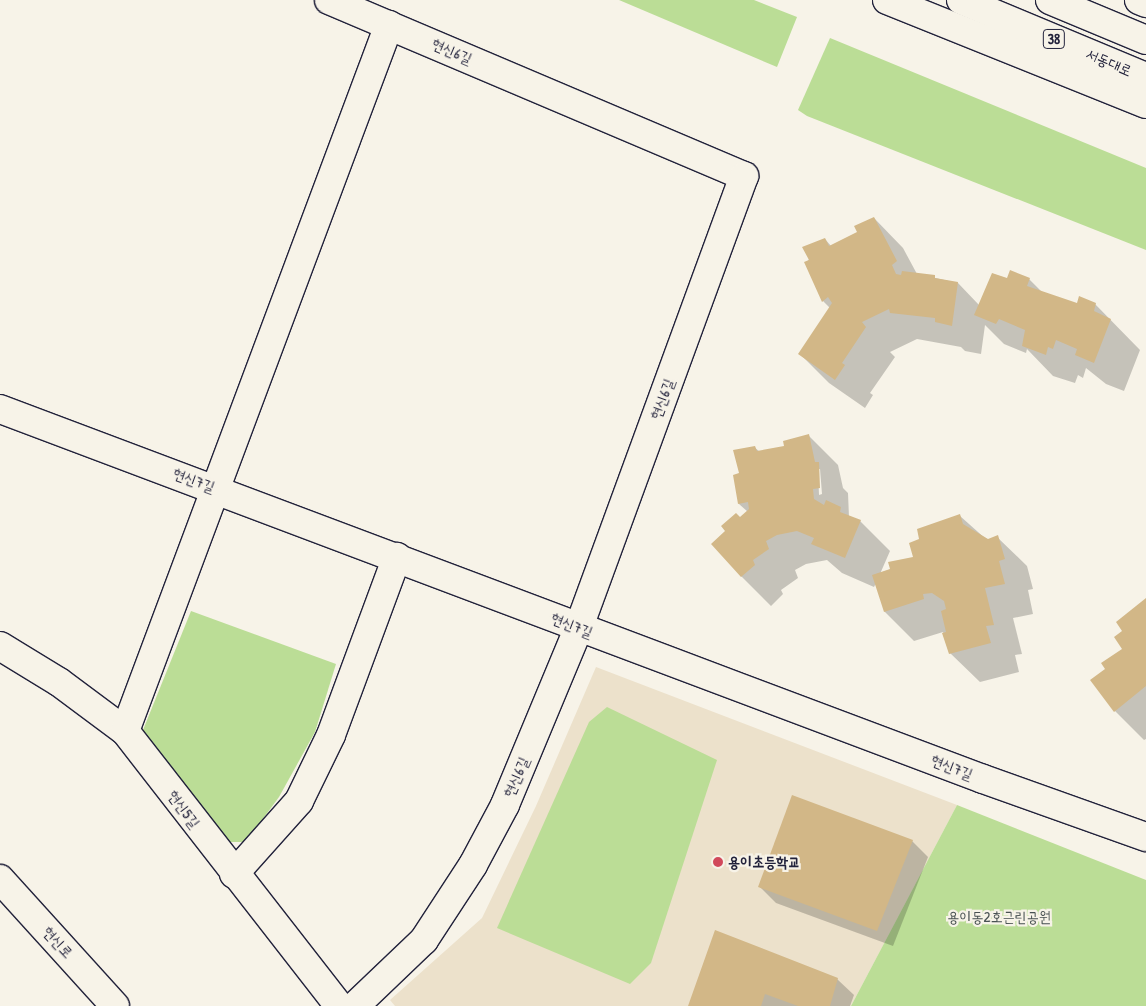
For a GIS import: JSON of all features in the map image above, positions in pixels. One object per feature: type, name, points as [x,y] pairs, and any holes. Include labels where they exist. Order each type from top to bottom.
[{"type":"street","name":"현신6길","points":[[329,0],[744,176],[578,628],[505,805],[473,865],[424,940],[355,1006]]},
{"type":"street","points":[[887,0],[1146,104]]},
{"type":"street","name":"서동대로","points":[[961,0],[1146,77]]},
{"type":"street","name":"38","points":[[1050,0],[1146,40]]},
{"type":"street","points":[[1139,0],[1146,3]]},
{"type":"street","points":[[125,731],[218,489],[390,25]]},
{"type":"street","name":"현신7길","points":[[0,409],[218,489],[578,628],[1146,837]]},
{"type":"street","points":[[234,874],[299,801],[331,735],[397,557]]},
{"type":"street","name":"현신5길","points":[[0,646],[60,682],[125,731],[338,1006]]},
{"type":"street","name":"현신로","points":[[0,879],[116,1006]]},
{"type":"shaded area","name":"용이초등학교","points":[[596,667],[957,805],[851,1006],[395,1006],[390,1000],[482,918],[536,806]]},
{"type":"green space","points":[[619,0],[754,0],[797,17],[777,67]]},
{"type":"green space","points":[[830,38],[1146,168],[1146,250],[807,116],[798,110]]},
{"type":"green space","points":[[191,611],[336,664],[315,732],[279,797],[246,842],[229,842],[143,742],[143,730]]},
{"type":"green space","points":[[607,707],[717,760],[651,963],[630,984],[497,928],[589,722]]},
{"type":"green space","name":"용이동2호근린공원","points":[[957,805],[1146,880],[1146,1006],[851,1006]]},
{"type":"building","points":[[874,217],[897,261],[892,265],[896,274],[901,275],[902,271],[935,275],[935,278],[958,282],[952,326],[935,322],[935,318],[890,313],[889,309],[862,322],[866,327],[842,363],[845,365],[835,380],[798,354],[832,303],[828,297],[822,302],[804,262],[809,260],[802,247],[825,238],[829,246],[857,232],[854,226]]},
{"type":"building","points":[[1010,270],[1030,278],[1027,286],[1077,303],[1079,296],[1096,303],[1094,311],[1111,319],[1094,363],[1075,355],[1077,349],[1056,340],[1053,349],[1048,347],[1046,355],[1022,346],[1025,330],[999,319],[996,324],[974,315],[992,273],[1007,278]]},
{"type":"building","points":[[809,434],[815,462],[819,462],[820,488],[813,489],[814,499],[824,505],[826,500],[841,507],[840,512],[861,520],[845,558],[811,544],[814,538],[797,531],[777,535],[766,541],[769,549],[753,560],[755,565],[741,577],[711,544],[725,531],[721,526],[736,513],[740,517],[749,509],[748,502],[738,504],[733,475],[739,473],[733,450],[755,446],[757,451],[784,446],[783,441]]},
{"type":"building","points":[[960,514],[963,524],[988,539],[998,535],[1005,559],[999,561],[1005,584],[985,588],[994,625],[986,626],[991,643],[949,654],[942,633],[946,632],[941,611],[946,609],[944,601],[932,593],[923,594],[924,599],[884,612],[872,575],[890,569],[888,562],[913,557],[909,543],[919,539],[917,529]]},
{"type":"building","points":[[1146,598],[1146,686],[1114,712],[1090,680],[1105,669],[1101,663],[1122,649],[1114,637],[1122,631],[1116,622]]},
{"type":"building","points":[[792,795],[913,840],[877,931],[758,887]]},
{"type":"building","points":[[715,930],[838,978],[830,1006],[798,1006],[765,994],[761,1006],[688,1006]]},
{"type":"place","name":"용이초등학교","points":[[718,862]]}]
